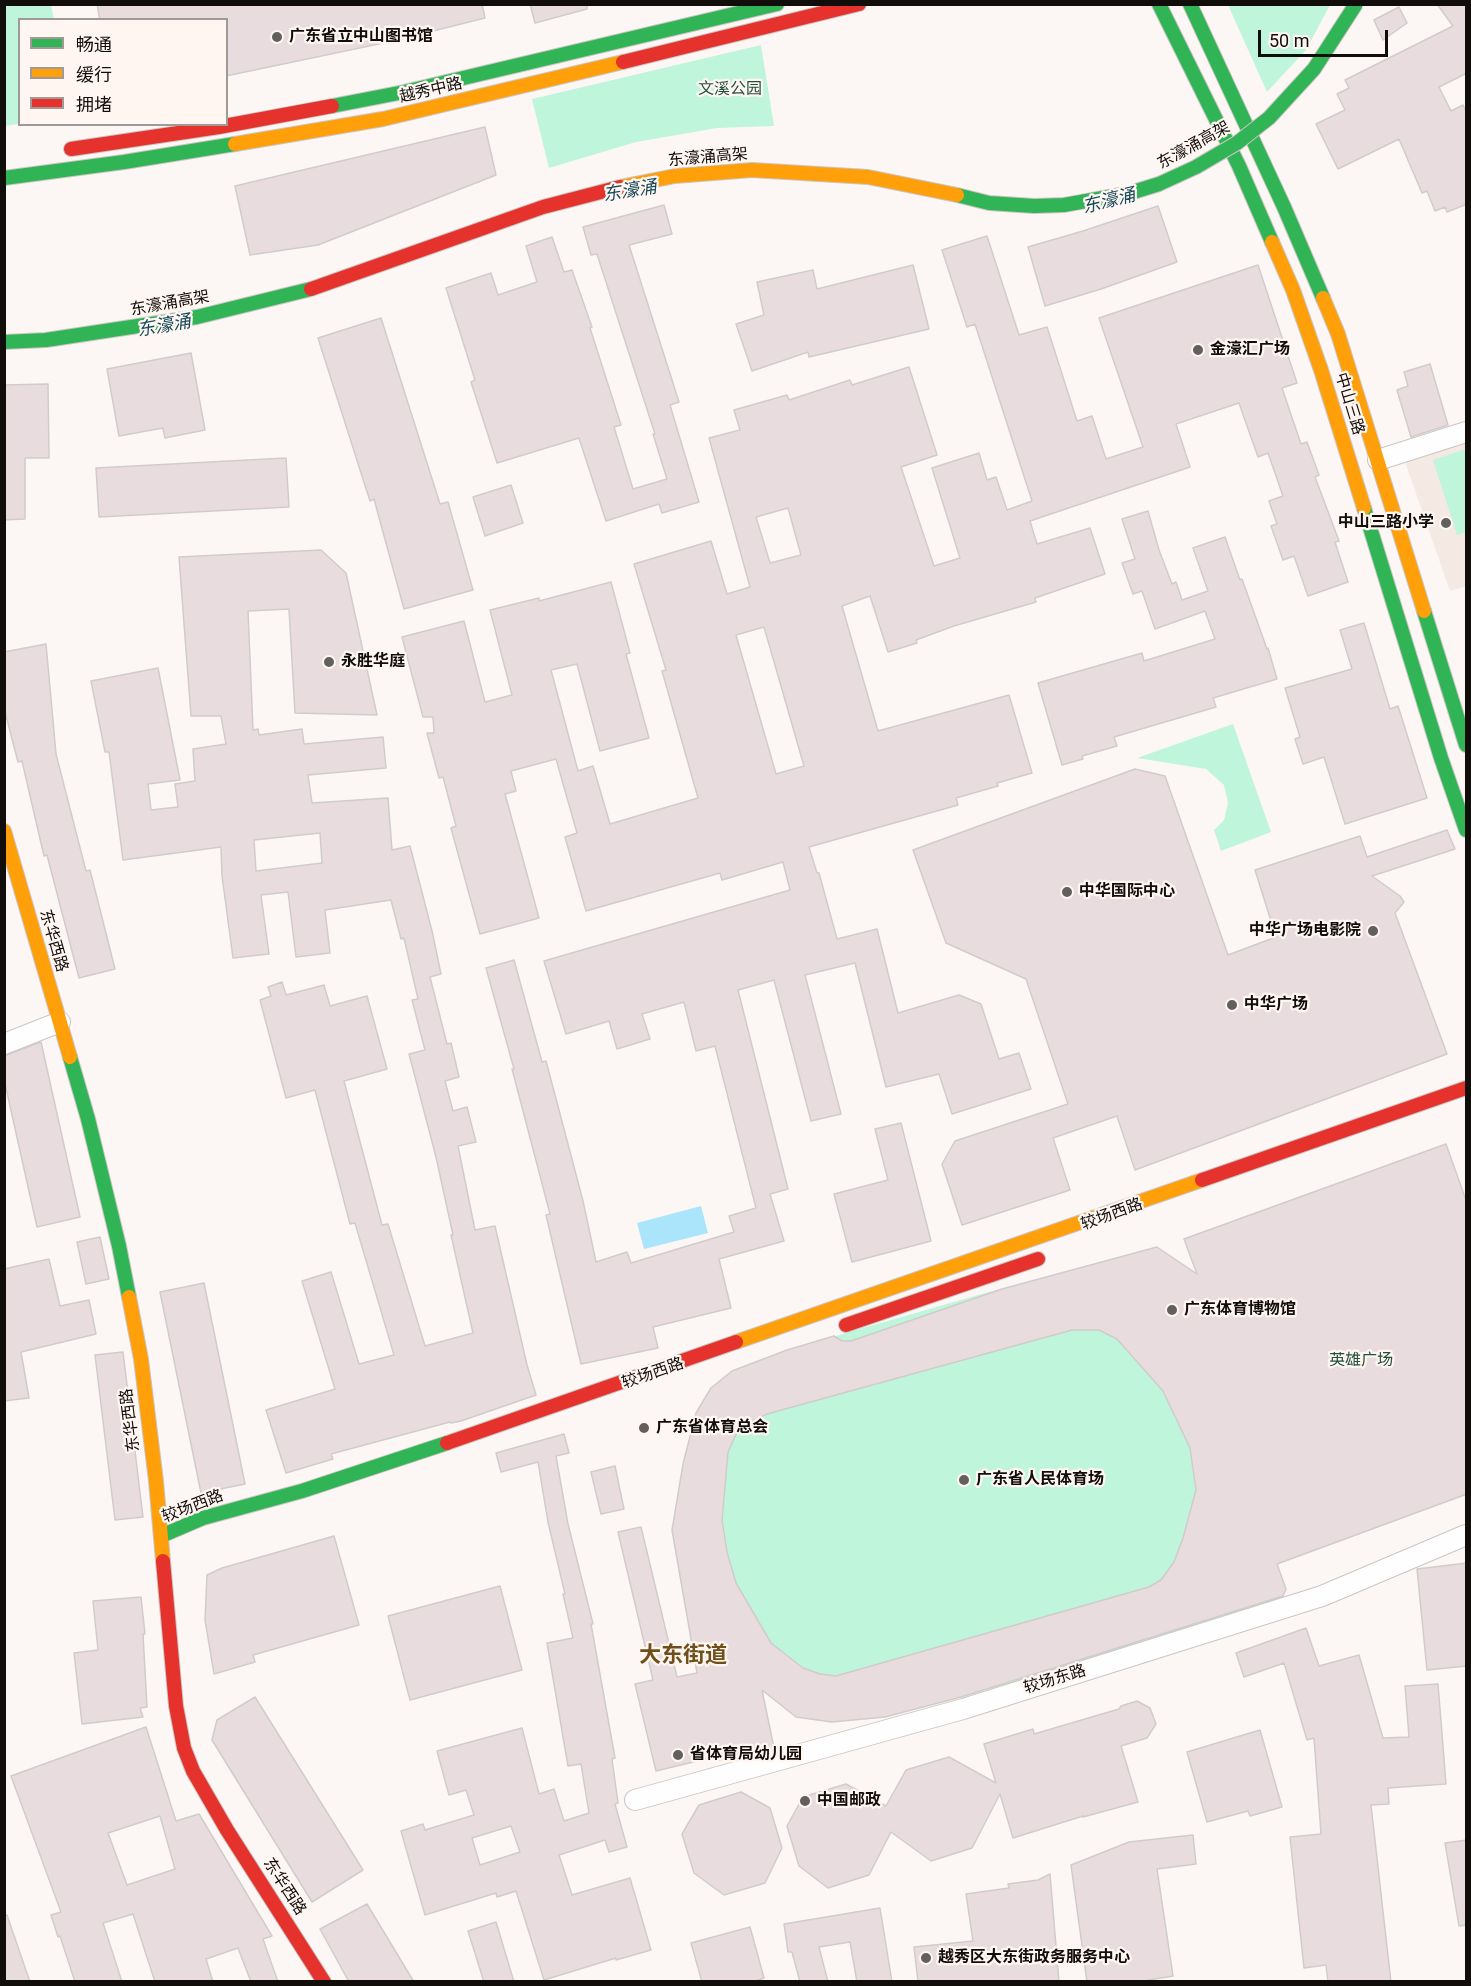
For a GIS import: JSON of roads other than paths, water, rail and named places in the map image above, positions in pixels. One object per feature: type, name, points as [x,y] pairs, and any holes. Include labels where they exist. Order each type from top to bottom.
[{"type":"main road","name":"越秀中路","points":[[228,125],[380,97],[496,72],[777,4]]},
{"type":"main road","name":"越秀中路","points":[[4,178],[124,162],[383,119],[735,36],[860,4]]},
{"type":"main road","name":"中山三路","points":[[1159,4],[1239,166],[1277,251],[1307,327],[1441,758],[1467,830]]},
{"type":"main road","name":"中山三路","points":[[1190,4],[1261,156],[1338,334],[1467,745]]},
{"type":"main road","name":"东濠涌高架","points":[[4,341],[109,330],[265,300],[327,283],[558,200],[643,179],[678,174],[752,168],[838,171],[895,179],[993,201],[1024,204],[1064,202],[1130,191],[1180,173],[1228,147],[1267,117],[1301,73],[1347,4]]},
{"type":"main road","name":"东濠涌高架","points":[[4,341],[46,340],[127,329],[198,317],[287,296],[543,207],[590,194],[675,176],[752,170],[826,173],[868,177],[989,203],[1019,206],[1064,204],[1130,192],[1166,181],[1196,167],[1237,143],[1269,118],[1296,92],[1314,69],[1356,4]]},
{"type":"main road","name":"越秀中路","points":[[52,152],[224,126]]},
{"type":"main road","name":"东华西路","points":[[4,831],[91,1130],[119,1246],[141,1359],[161,1536],[176,1706],[184,1748],[193,1771],[226,1830],[324,1982]]},
{"type":"main road","name":"较场西路","points":[[161,1536],[203,1518],[302,1491],[493,1427],[1467,1088]]},
{"type":"main road","points":[[838,1327],[1049,1255]]},
{"type":"main road","name":"较场西路","points":[[161,1536],[194,1536]]},
{"type":"street","points":[[1378,460],[1467,432]]},
{"type":"street","points":[[4,1044],[60,1022]]},
{"type":"street","name":"较场东路","points":[[634,1800],[963,1709],[1322,1596],[1467,1535]]},
{"type":"water","points":[[701,1206],[708,1233],[644,1249],[637,1223]]},
{"type":"place","name":"广东省立中山图书馆","points":[[277,37]]},
{"type":"place","name":"金濠汇广场","points":[[1198,350]]},
{"type":"place","name":"中山三路小学","points":[[1446,523]]},
{"type":"place","name":"永胜华庭","points":[[329,662]]},
{"type":"place","name":"中华国际中心","points":[[1067,892]]},
{"type":"place","name":"中华广场电影院","points":[[1373,931]]},
{"type":"place","name":"中华广场","points":[[1232,1005]]},
{"type":"place","name":"广东体育博物馆","points":[[1172,1310]]},
{"type":"place","name":"广东省体育总会","points":[[644,1428]]},
{"type":"place","name":"广东省人民体育场","points":[[964,1480]]},
{"type":"place","name":"省体育局幼儿园","points":[[678,1755]]},
{"type":"place","name":"中国邮政","points":[[805,1801]]},
{"type":"place","name":"越秀区大东街政务服务中心","points":[[926,1958]]},
{"type":"district","name":"大东街道","points":[[683,1656]]},
{"type":"park label","name":"文溪公园","points":[[730,90]]},
{"type":"park label","name":"英雄广场","points":[[1361,1361]]},
{"type":"water label","name":"东濠涌","points":[[630,192]]},
{"type":"water label","name":"东濠涌","points":[[1109,202]]},
{"type":"water label","name":"东濠涌","points":[[164,327]]}]
